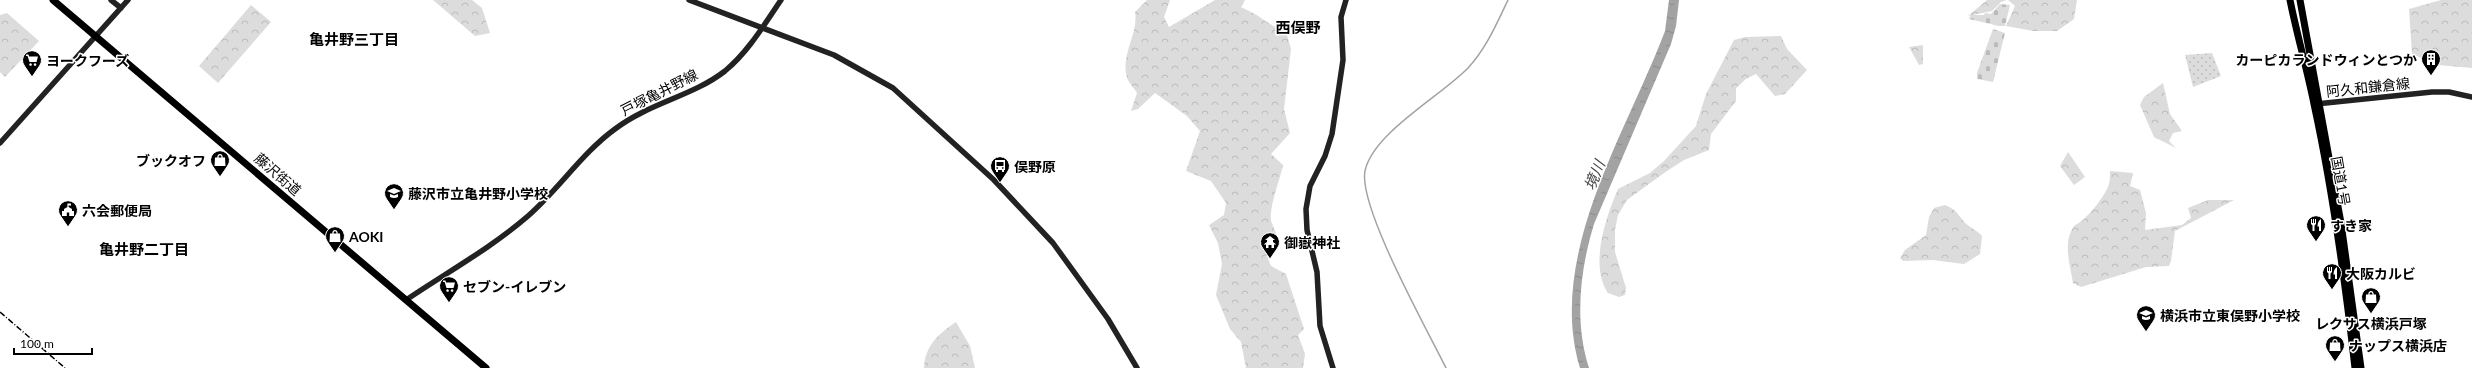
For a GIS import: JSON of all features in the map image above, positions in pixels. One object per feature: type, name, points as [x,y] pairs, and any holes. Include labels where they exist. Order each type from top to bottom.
[{"type":"highway","name":"藤沢街道","points":[[53,0],[486,368]]},
{"type":"highway","name":"国道1号","points":[[2290,0],[2317,104],[2345,246],[2361,368]]},
{"type":"highway","name":"国道1号","points":[[2300,0],[2344,279],[2355,368]]},
{"type":"street","points":[[111,0],[121,8]]},
{"type":"street","points":[[0,143],[128,0]]},
{"type":"street","points":[[689,0],[834,55],[893,88],[941,130],[994,180],[1053,243],[1108,319],[1137,368]]},
{"type":"street","name":"戸塚亀井野線","points":[[406,300],[527,216],[565,179],[586,155],[615,129],[654,105],[692,90],[724,71],[741,56],[781,0]]},
{"type":"street","points":[[1333,368],[1320,326],[1317,272],[1307,230],[1306,209],[1310,186],[1325,156],[1332,134],[1343,60],[1341,16],[1346,0]]},
{"type":"street","name":"阿久和鎌倉線","points":[[2317,104],[2432,92],[2449,92],[2472,97]]},
{"type":"green space","points":[[433,0],[472,0],[482,8],[490,33],[475,36]]},
{"type":"green space","points":[[1147,0],[1170,0],[1164,17],[1169,27],[1215,0],[1245,0],[1241,7],[1255,14],[1287,35],[1291,49],[1284,109],[1290,133],[1271,154],[1283,165],[1273,201],[1271,215],[1271,221],[1278,238],[1266,254],[1271,266],[1286,274],[1304,329],[1298,335],[1305,354],[1303,368],[1246,368],[1241,342],[1230,329],[1216,295],[1222,264],[1218,243],[1209,225],[1224,215],[1226,203],[1211,181],[1186,171],[1200,131],[1187,116],[1155,93],[1138,109],[1131,111],[1137,93],[1128,79],[1125,69],[1126,61],[1136,20],[1135,12]]},
{"type":"green space","points":[[1987,0],[2007,0],[2001,2],[1992,11],[1968,16]]},
{"type":"green space","points":[[2008,0],[2077,0],[2074,19],[2057,31],[2033,31],[2006,26],[2015,6]]},
{"type":"green space","points":[[2441,0],[2472,0],[2472,68],[2438,65],[2412,54],[2409,9]]},
{"type":"green space","points":[[2000,4],[2010,5],[2005,26],[1969,19],[1971,15],[1984,15],[1985,13],[1991,14]]},
{"type":"green space","points":[[251,5],[271,22],[218,83],[199,66]]},
{"type":"green space","points":[[7,13],[39,41],[5,77],[0,72],[0,15]]},
{"type":"green space","points":[[1993,29],[2005,33],[1993,82],[1977,79],[1977,73]]},
{"type":"green space","points":[[1781,36],[1787,49],[1807,70],[1785,94],[1775,96],[1756,74],[1746,79],[1736,88],[1736,101],[1711,134],[1709,150],[1684,160],[1627,200],[1618,215],[1615,230],[1615,252],[1626,288],[1625,295],[1619,297],[1608,293],[1602,282],[1600,269],[1601,241],[1618,189],[1650,173],[1664,161],[1696,126],[1706,94],[1734,40],[1745,37]]},
{"type":"green space","points":[[1923,45],[1923,64],[1919,65],[1909,47]]},
{"type":"green space","points":[[2212,53],[2221,76],[2193,87],[2185,55]]},
{"type":"green space","points":[[2163,83],[2170,114],[2182,131],[2173,133],[2169,141],[2176,148],[2154,137],[2140,105],[2144,97]]},
{"type":"green space","points":[[2068,152],[2085,177],[2074,185],[2060,166]]},
{"type":"green space","points":[[2110,171],[2133,173],[2130,186],[2140,190],[2146,213],[2145,230],[2182,225],[2191,218],[2188,208],[2208,200],[2234,200],[2175,231],[2169,266],[2146,267],[2081,287],[2073,283],[2068,253],[2069,238],[2075,225],[2084,219],[2095,208],[2104,194],[2109,184]]},
{"type":"green space","points":[[1945,205],[1957,212],[1966,223],[1982,236],[1980,254],[1964,264],[1933,260],[1903,261],[1900,258],[1905,250],[1926,235],[1929,217],[1934,208]]},
{"type":"green space","points":[[956,322],[970,346],[975,368],[924,368],[927,353],[934,341]]},
{"type":"water","points":[[1669,0],[1679,0],[1676,26],[1671,44],[1594,224],[1589,241],[1582,277],[1580,314],[1584,350],[1589,368],[1580,368],[1572,326],[1573,283],[1582,239],[1595,196],[1612,153],[1665,31]]},
{"type":"waterway","points":[[1446,368],[1396,269],[1383,239],[1372,212],[1366,188],[1365,171],[1371,157],[1394,129],[1456,79],[1474,61],[1491,36],[1508,0]]},
{"type":"railway","points":[[0,312],[65,368]]},
{"type":"place","name":"カーピカランドウィンとつか","points":[[2431,76]]},
{"type":"place","name":"ヨークフーズ","points":[[32,77]]},
{"type":"place","name":"ブックオフ","points":[[220,177]]},
{"type":"place","name":"俣野原","points":[[1000,183]]},
{"type":"place","name":"藤沢市立亀井野小学校","points":[[394,210]]},
{"type":"place","name":"六会郵便局","points":[[68,227]]},
{"type":"place","name":"すき家","points":[[2316,242]]},
{"type":"place","name":"AOKI","points":[[335,253]]},
{"type":"place","name":"御嶽神社","points":[[1270,259]]},
{"type":"place","name":"大阪カルビ","points":[[2332,290]]},
{"type":"place","name":"セブン-イレブン","points":[[449,303]]},
{"type":"place","name":"レクサス横浜戸塚","points":[[2371,314]]},
{"type":"place","name":"横浜市立東俣野小学校","points":[[2146,332]]},
{"type":"place","name":"ナップス横浜店","points":[[2335,362]]},
{"type":"district","name":"西俣野","points":[[1298,27]]},
{"type":"district","name":"亀井野三丁目","points":[[354,39]]},
{"type":"district","name":"亀井野二丁目","points":[[144,249]]},
{"type":"water label","name":"境川","points":[[1594,175]]}]
